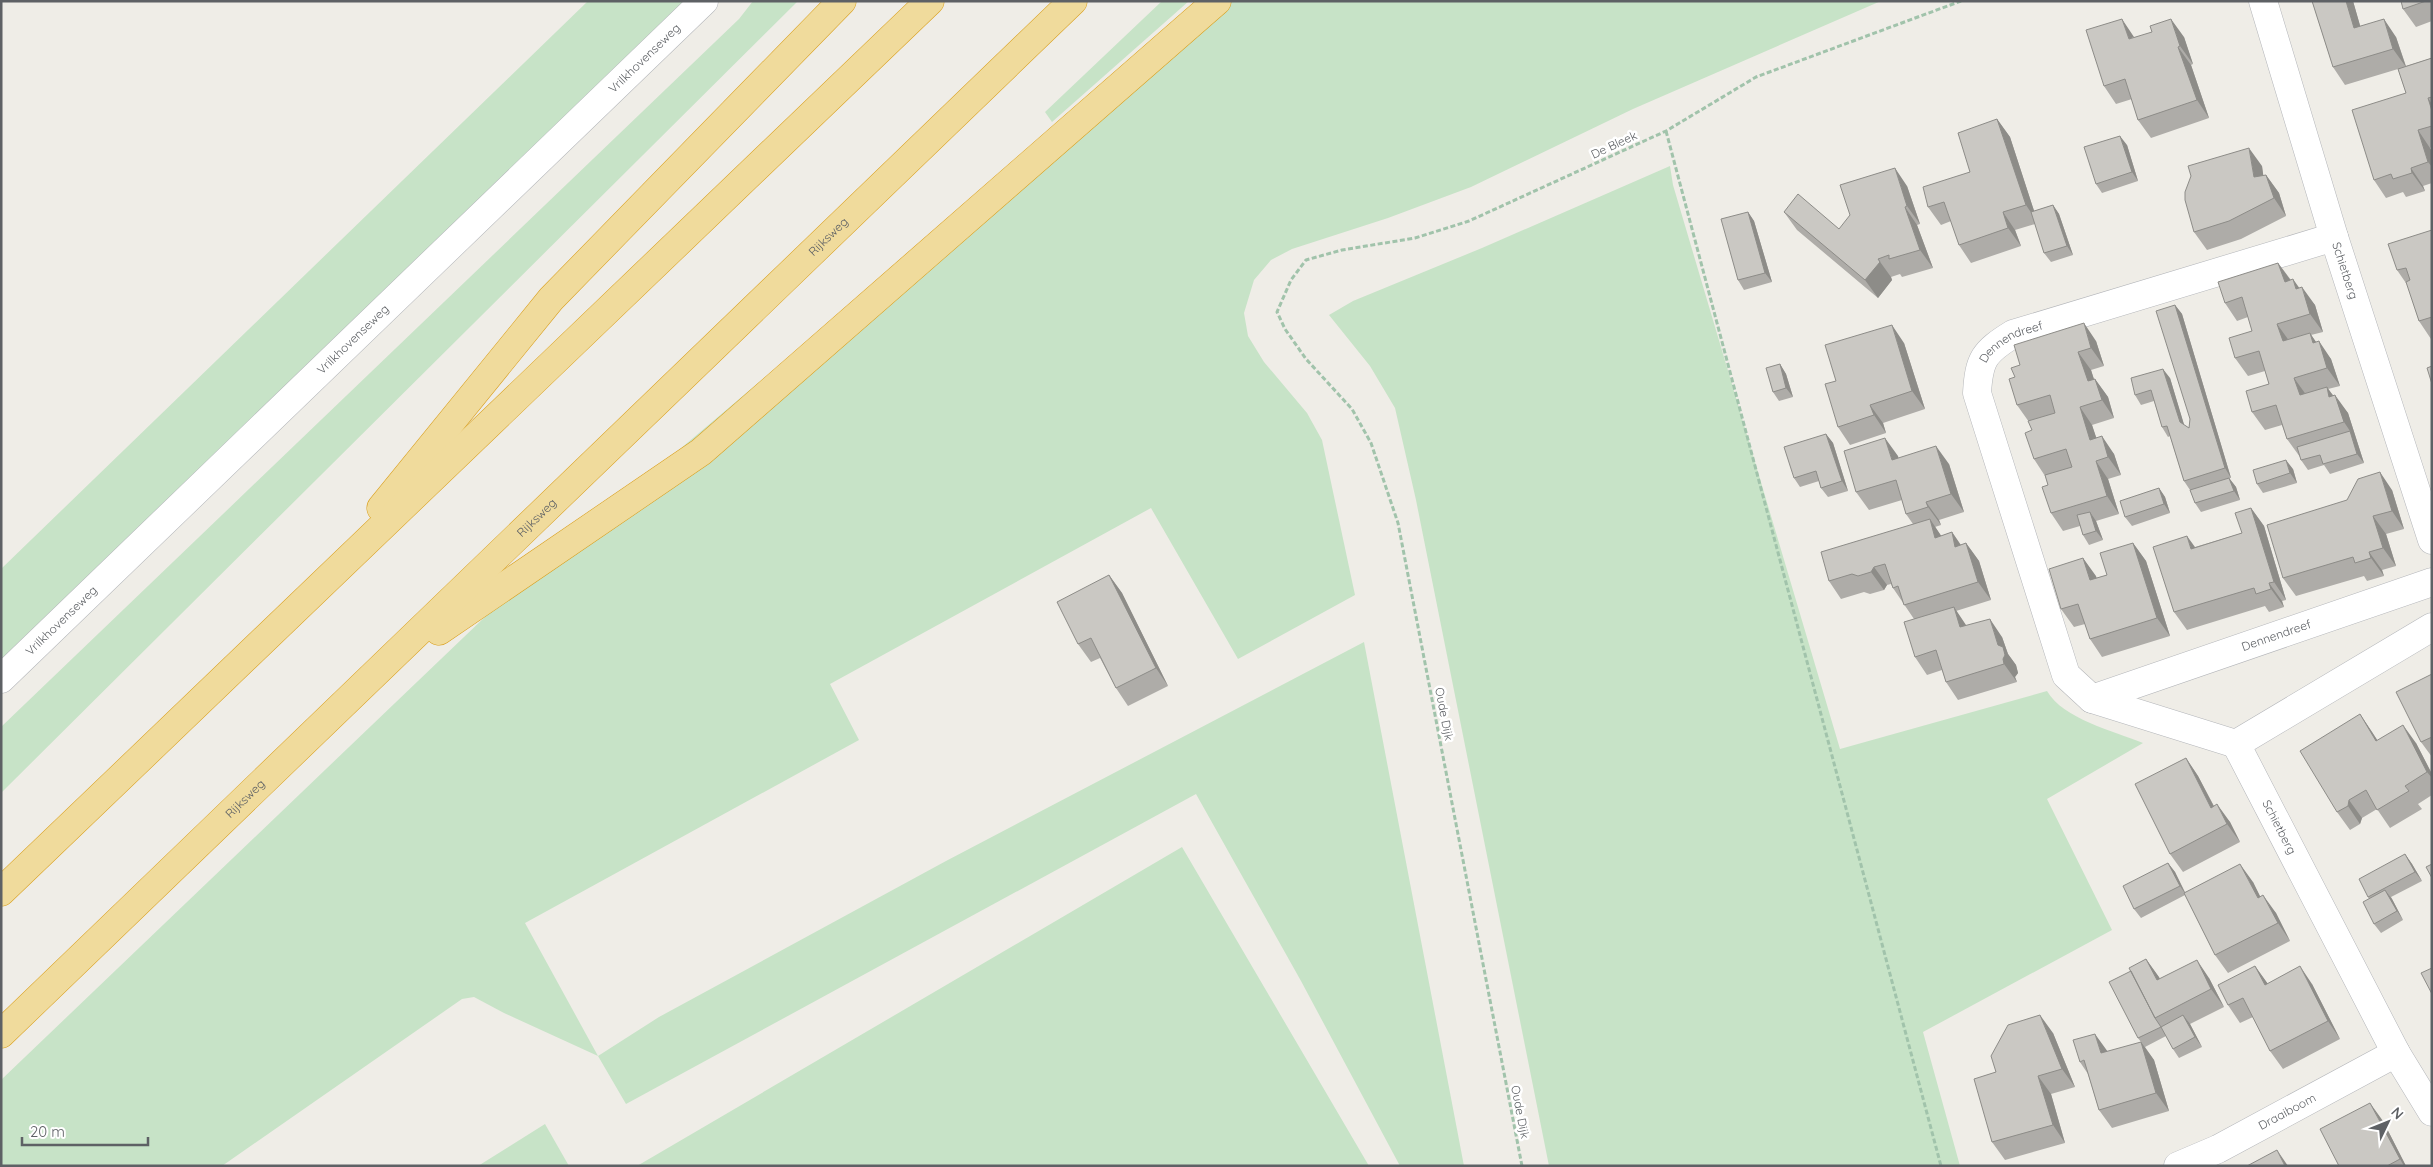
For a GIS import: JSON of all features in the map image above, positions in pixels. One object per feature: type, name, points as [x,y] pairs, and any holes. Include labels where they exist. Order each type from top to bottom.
[{"type":"highway","points":[[303,602],[551,299],[842,1]]},
{"type":"highway","points":[[1,892],[930,1]]},
{"type":"highway","name":"Rijksweg","points":[[1,1034],[1072,1]]},
{"type":"highway","points":[[376,674],[701,452],[1217,1]]},
{"type":"street","name":"Vrilkhovenseweg","points":[[1,679],[704,1]]},
{"type":"street","name":"Schietberg","points":[[2263,1],[2334,237],[2432,540]]},
{"type":"street","name":"Dennendreef","points":[[2236,744],[2092,699],[2066,675],[1977,393],[1978,369],[1991,348],[2013,334],[2334,237]]},
{"type":"street","name":"Dennendreef","points":[[2092,699],[2432,582]]},
{"type":"street","points":[[2236,744],[2432,627]]},
{"type":"street","name":"Schietberg","points":[[2236,744],[2396,1053],[2430,1104]]},
{"type":"street","name":"Draaiboom","points":[[2178,1166],[2218,1150],[2396,1053]]},
{"type":"path","name":"De Bleek","points":[[1282,298],[1306,260],[1342,250],[1415,238],[1469,221],[1666,131],[1756,77],[1961,1]]},
{"type":"path","points":[[1666,131],[1941,1166]]},
{"type":"path","name":"Oude Dijk","points":[[1282,298],[1277,312],[1285,329],[1306,360],[1352,409],[1371,443],[1398,523],[1522,1166]]},
{"type":"green space","points":[[588,1],[690,1],[1,662],[1,569]]},
{"type":"green space","points":[[753,1],[798,1],[1,793],[1,727],[739,19]]},
{"type":"green space","points":[[1162,1],[1189,1],[1052,122],[1045,112]]},
{"type":"green space","points":[[1218,1],[1881,1],[1633,109],[1471,187],[1388,218],[1292,249],[1271,260],[1254,280],[1244,313],[1248,336],[1264,362],[1307,413],[1322,440],[1355,595],[1238,659],[1151,508],[830,684],[859,740],[525,923],[598,1056],[504,1013],[474,997],[462,999],[222,1166],[1,1166],[1,1080],[511,592],[796,351]]},
{"type":"green space","points":[[1670,166],[1673,185],[1840,749],[2047,691],[2055,701],[2077,717],[2143,743],[2047,799],[2112,930],[1923,1032],[1960,1166],[1549,1166],[1416,500],[1395,408],[1370,366],[1329,315],[1353,301],[1482,248]]},
{"type":"green space","points":[[1364,642],[1464,1166],[1400,1166],[1301,981],[1196,794],[626,1104],[598,1056],[659,1017],[946,861]]},
{"type":"green space","points":[[1182,847],[1369,1166],[637,1166]]},
{"type":"green space","points":[[545,1124],[569,1166],[478,1166]]},
{"type":"building","points":[[2312,1],[2346,1],[2354,28],[2384,19],[2393,49],[2333,67]]},
{"type":"building","points":[[2401,1],[2426,1],[2403,9]]},
{"type":"building","points":[[2122,19],[2129,39],[2152,32],[2150,26],[2171,19],[2180,46],[2178,47],[2197,100],[2138,120],[2125,79],[2104,86],[2086,30]]},
{"type":"building","points":[[2432,58],[2432,97],[2428,98],[2432,111],[2432,126],[2418,130],[2428,162],[2411,168],[2412,173],[2393,179],[2391,174],[2374,180],[2352,110],[2406,93],[2398,69]]},
{"type":"building","points":[[1997,119],[2026,205],[2003,212],[2008,228],[1959,245],[1944,202],[1928,207],[1923,187],[1970,172],[1958,133]]},
{"type":"building","points":[[2120,136],[2132,172],[2096,184],[2084,147]]},
{"type":"building","points":[[2249,148],[2254,177],[2266,175],[2274,198],[2229,221],[2194,232],[2185,200],[2185,192],[2191,176],[2188,166]]},
{"type":"building","points":[[1895,168],[1907,206],[1905,207],[1920,250],[1889,259],[1889,255],[1878,259],[1880,262],[1865,280],[1784,212],[1798,194],[1839,229],[1850,215],[1840,185]]},
{"type":"building","points":[[2053,205],[2067,246],[2044,253],[2031,212]]},
{"type":"building","points":[[1748,212],[1765,273],[1738,280],[1721,219]]},
{"type":"building","points":[[2432,230],[2432,317],[2419,321],[2406,282],[2410,280],[2406,268],[2397,270],[2388,244]]},
{"type":"building","points":[[2278,263],[2285,282],[2293,279],[2296,289],[2302,287],[2310,314],[2277,324],[2283,341],[2310,333],[2313,343],[2319,341],[2327,368],[2294,378],[2300,395],[2327,387],[2329,397],[2335,395],[2344,422],[2287,439],[2276,405],[2252,412],[2246,391],[2269,384],[2259,351],[2235,358],[2229,338],[2252,331],[2242,297],[2225,303],[2218,282]]},
{"type":"building","points":[[2175,305],[2225,468],[2184,481],[2167,426],[2162,427],[2151,390],[2135,395],[2131,378],[2163,369],[2180,422],[2189,428],[2190,419],[2156,311]]},
{"type":"building","points":[[2084,323],[2091,348],[2078,352],[2088,381],[2095,379],[2102,400],[2080,407],[2090,440],[2102,436],[2108,457],[2096,461],[2107,496],[2051,513],[2042,487],[2048,485],[2045,475],[2072,467],[2066,449],[2034,459],[2025,433],[2032,430],[2028,421],[2055,413],[2050,395],[2017,405],[2009,379],[2015,377],[2011,368],[2020,365],[2014,345]]},
{"type":"building","points":[[1892,325],[1912,391],[1870,405],[1874,415],[1838,427],[1825,384],[1836,381],[1825,345]]},
{"type":"building","points":[[1780,364],[1786,388],[1773,392],[1766,368]]},
{"type":"building","points":[[2432,366],[2432,384],[2427,368]]},
{"type":"building","points":[[2350,431],[2357,454],[2323,464],[2320,455],[2301,460],[2297,447]]},
{"type":"building","points":[[1826,434],[1842,481],[1821,488],[1816,471],[1794,478],[1784,447]]},
{"type":"building","points":[[1885,438],[1892,460],[1936,446],[1951,494],[1926,502],[1928,507],[1906,514],[1896,480],[1856,492],[1844,451]]},
{"type":"building","points":[[2286,460],[2290,473],[2257,484],[2253,470]]},
{"type":"building","points":[[2380,472],[2392,511],[2373,516],[2383,548],[2369,552],[2371,558],[2355,563],[2353,557],[2283,578],[2267,525],[2347,500],[2358,479]]},
{"type":"building","points":[[2229,478],[2234,491],[2195,503],[2190,490]]},
{"type":"building","points":[[2159,488],[2164,504],[2125,517],[2120,501]]},
{"type":"building","points":[[2251,508],[2274,582],[2269,583],[2271,589],[2256,594],[2254,588],[2174,612],[2153,547],[2187,536],[2191,549],[2242,533],[2235,513]]},
{"type":"building","points":[[2090,512],[2096,531],[2083,535],[2077,515]]},
{"type":"building","points":[[1930,519],[1935,538],[1952,532],[1955,547],[1966,543],[1978,582],[1904,605],[1898,586],[1893,588],[1885,564],[1874,567],[1871,572],[1858,576],[1852,574],[1829,581],[1821,552]]},
{"type":"building","points":[[2133,543],[2157,618],[2090,639],[2078,604],[2061,609],[2049,569],[2083,558],[2090,580],[2107,575],[2100,553]]},
{"type":"building","points":[[1109,575],[1156,668],[1116,688],[1091,638],[1078,644],[1057,602]]},
{"type":"building","points":[[1954,607],[1960,627],[1990,619],[1998,645],[2003,647],[2005,655],[2003,659],[2004,664],[1946,682],[1936,650],[1915,657],[1904,622]]},
{"type":"building","points":[[2432,674],[2432,737],[2421,742],[2396,692]]},
{"type":"building","points":[[2360,714],[2376,741],[2403,725],[2427,772],[2405,786],[2409,791],[2377,810],[2366,790],[2349,800],[2348,806],[2337,812],[2300,751]]},
{"type":"building","points":[[2186,758],[2211,808],[2217,804],[2227,824],[2170,854],[2135,784]]},
{"type":"building","points":[[2405,854],[2415,872],[2368,897],[2359,879]]},
{"type":"building","points":[[2168,863],[2180,886],[2134,909],[2123,886]]},
{"type":"building","points":[[2240,864],[2258,898],[2263,895],[2278,923],[2215,955],[2184,893]]},
{"type":"building","points":[[2432,864],[2432,878],[2426,867]]},
{"type":"building","points":[[2385,890],[2397,911],[2374,924],[2363,902]]},
{"type":"building","points":[[2146,959],[2157,980],[2197,960],[2211,989],[2155,1018],[2129,968]]},
{"type":"building","points":[[2255,966],[2265,985],[2300,966],[2328,1021],[2270,1051],[2243,998],[2228,1005],[2218,985]]},
{"type":"building","points":[[2432,968],[2432,994],[2421,973]]},
{"type":"building","points":[[2131,971],[2161,1027],[2138,1038],[2109,982]]},
{"type":"building","points":[[2040,1015],[2062,1069],[2038,1076],[2053,1125],[1992,1142],[1974,1079],[1996,1072],[1991,1056],[2008,1025]]},
{"type":"building","points":[[2183,1015],[2195,1037],[2173,1049],[2161,1027]]},
{"type":"building","points":[[2095,1034],[2101,1053],[2141,1042],[2156,1093],[2099,1110],[2084,1060],[2080,1062],[2073,1040]]},
{"type":"building","points":[[2370,1103],[2400,1159],[2387,1166],[2339,1166],[2320,1129]]},
{"type":"building","points":[[2277,1150],[2285,1166],[2247,1166]]}]
